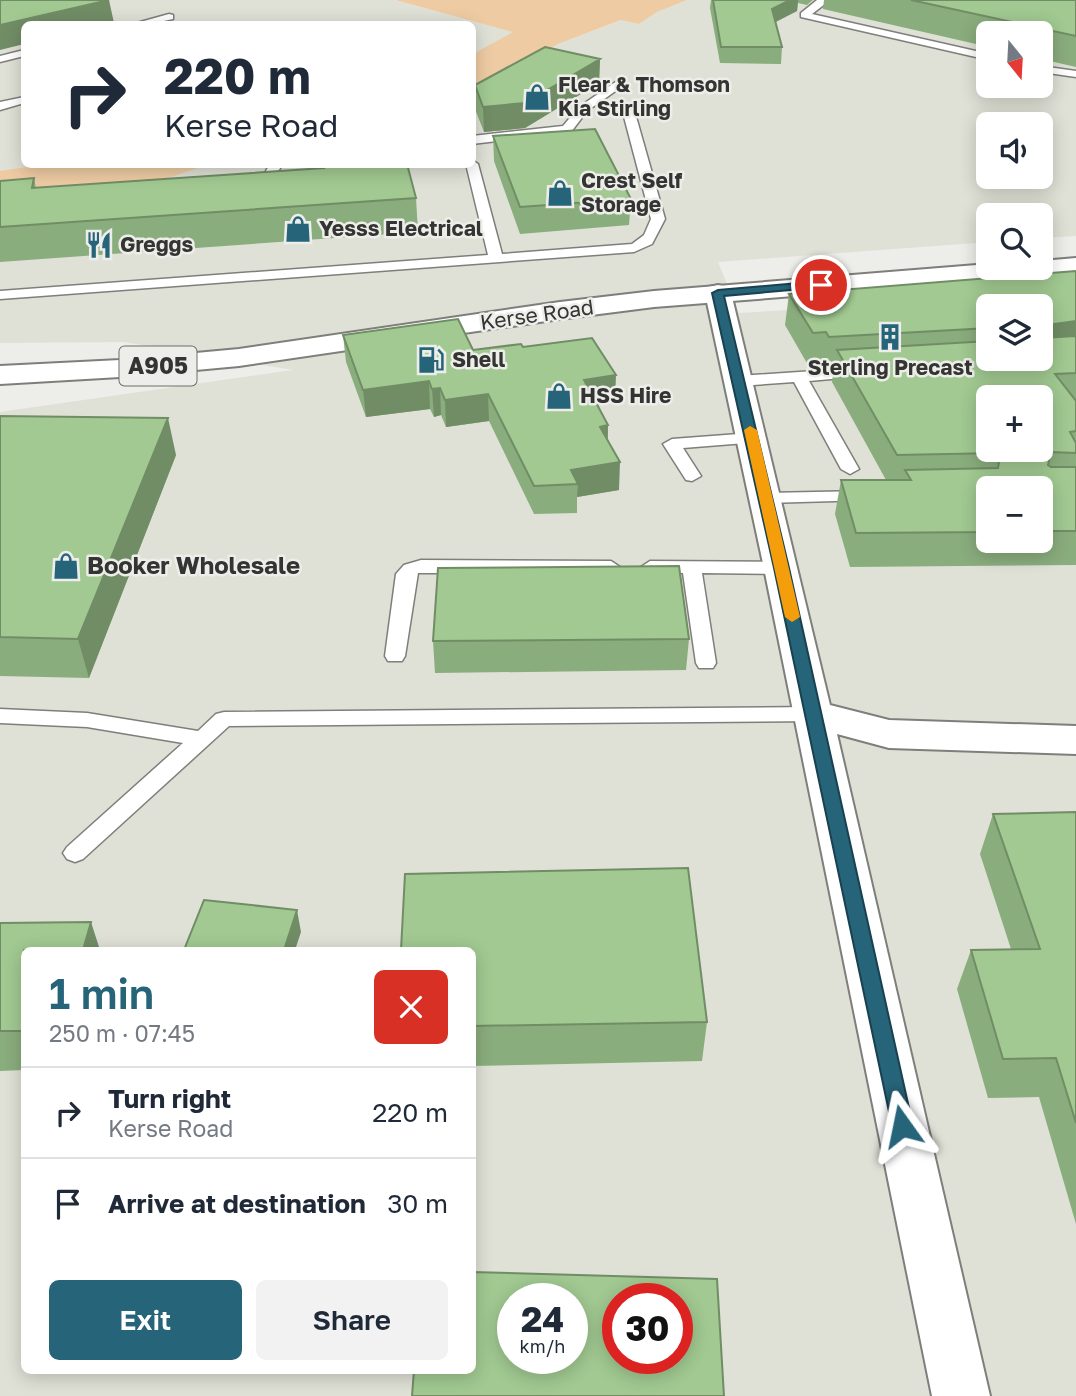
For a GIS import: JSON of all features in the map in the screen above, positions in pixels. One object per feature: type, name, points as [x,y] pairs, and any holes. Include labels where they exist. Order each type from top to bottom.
[{"type":"street","name":"Kerse Road","points":[[0,375],[89,373],[187,363],[316,347],[592,306],[718,293],[1076,267]]},
{"type":"street","points":[[718,293],[814,714],[961,1396]]},
{"type":"street","points":[[814,714],[889,734],[1076,740]]},
{"type":"lane","points":[[825,0],[805,15],[976,54]]},
{"type":"lane","points":[[151,21],[169,17]]},
{"type":"lane","points":[[0,59],[21,54]]},
{"type":"lane","points":[[1054,71],[1076,75]]},
{"type":"lane","points":[[476,140],[567,129],[583,109],[621,83]]},
{"type":"lane","points":[[0,106],[21,101]]},
{"type":"lane","points":[[0,295],[624,249],[643,244],[652,235],[658,219],[628,113]]},
{"type":"lane","points":[[473,168],[496,259]]},
{"type":"lane","points":[[739,381],[882,372]]},
{"type":"lane","points":[[799,377],[850,469]]},
{"type":"lane","points":[[692,477],[672,444],[752,438]]},
{"type":"lane","points":[[765,498],[883,496]]},
{"type":"lane","points":[[395,656],[406,574],[421,566],[781,568]]},
{"type":"lane","points":[[692,567],[706,663]]},
{"type":"lane","points":[[75,853],[224,719],[814,714]]},
{"type":"lane","points":[[0,716],[87,720],[203,739]]},
{"type":"shaded area","points":[[0,0],[394,0],[472,21],[21,21],[21,168],[476,168],[476,22],[558,44],[622,20],[639,24],[657,12],[687,0],[1076,0],[1076,236],[1053,237],[1053,203],[976,203],[976,243],[718,262],[739,313],[976,298],[976,371],[1053,371],[1053,294],[1044,294],[1076,292],[1076,1396],[0,1396],[0,412],[293,370],[124,342],[0,343]]},
{"type":"shaded area","points":[[395,0],[687,0],[657,12],[639,24],[621,20],[558,44],[476,87],[476,52],[513,32]]},
{"type":"shaded area","points":[[21,168],[198,168],[165,179],[0,206],[0,171]]},
{"type":"building","points":[[0,0],[109,0],[0,25]]},
{"type":"building","points":[[713,0],[790,0],[772,9],[782,47],[721,47]]},
{"type":"building","points":[[911,0],[1076,0],[1076,36],[1054,31],[1054,21],[1007,21]]},
{"type":"building","points":[[545,47],[600,59],[525,103],[483,107],[476,84]]},
{"type":"building","points":[[595,129],[631,199],[520,207],[493,136]]},
{"type":"building","points":[[324,168],[408,168],[416,198],[0,227],[0,181],[34,178],[32,188]]},
{"type":"building","points":[[1076,271],[1076,321],[1053,324],[1053,294],[976,294],[976,329],[829,337],[826,332],[813,333],[789,294],[976,279],[1053,280],[1053,273]]},
{"type":"building","points":[[458,319],[473,350],[592,338],[616,375],[584,380],[608,425],[600,427],[620,462],[571,470],[578,484],[534,486],[488,394],[445,400],[440,388],[432,389],[429,381],[363,390],[343,335]]},
{"type":"building","points":[[1076,336],[1076,373],[1055,374],[1076,401],[1076,431],[1070,432],[1076,443],[1076,453],[1053,452],[1053,385],[976,385],[976,453],[897,455],[837,350],[976,342],[976,371],[1053,371],[1053,337]]},
{"type":"building","name":"Booker Wholesale","points":[[0,416],[168,418],[78,639],[0,637]]},
{"type":"building","points":[[999,462],[1049,462],[1051,467],[1076,467],[1076,531],[1053,531],[1053,476],[976,476],[976,532],[856,533],[841,480],[911,480],[905,470],[998,468]]},
{"type":"building","points":[[679,566],[689,639],[433,641],[438,568]]},
{"type":"building","points":[[1076,812],[1076,1123],[1056,1058],[1003,1059],[971,950],[1040,949],[993,814]]},
{"type":"building","points":[[688,868],[707,1022],[476,1026],[476,947],[401,947],[405,874]]},
{"type":"building","points":[[204,900],[297,910],[285,947],[185,947]]},
{"type":"building","points":[[91,922],[84,947],[21,947],[21,1031],[0,1031],[0,923]]},
{"type":"building","points":[[476,1272],[717,1279],[724,1396],[412,1396],[414,1374],[476,1374]]},
{"type":"slow traffic","points":[[750,430],[792,617]]},
{"type":"place","name":"Flear & Thomson Kia Stirling","points":[[537,97]]},
{"type":"place","name":"Crest Self Storage","points":[[560,193]]},
{"type":"place","name":"Yesss Electrical","points":[[298,229]]},
{"type":"place","name":"Greggs","points":[[99,245]]},
{"type":"place","name":"Sterling Precast","points":[[890,337]]},
{"type":"place","name":"Shell","points":[[431,360]]},
{"type":"place","name":"HSS Hire","points":[[559,396]]},
{"type":"place","name":"Booker Wholesale","points":[[66,566]]},
{"type":"route","points":[[821,285],[718,293],[742,391],[902,1126]]}]
